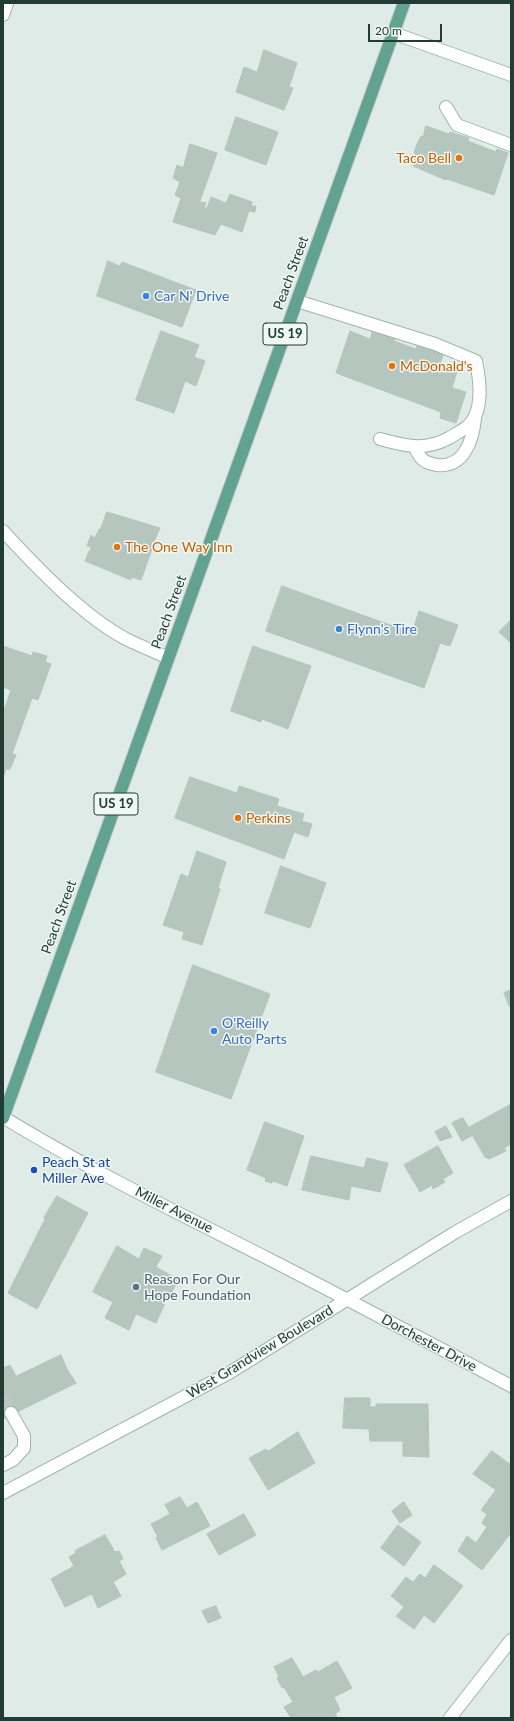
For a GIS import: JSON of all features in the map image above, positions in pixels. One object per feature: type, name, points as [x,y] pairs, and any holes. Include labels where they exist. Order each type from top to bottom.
[{"type":"main road","name":"Peach Street","points":[[3,1117],[404,3]]},
{"type":"street","points":[[3,15],[8,3]]},
{"type":"street","points":[[393,33],[511,75]]},
{"type":"street","points":[[446,108],[457,125],[511,145]]},
{"type":"street","points":[[297,301],[435,344],[476,361],[479,391],[478,407],[472,434],[457,462],[448,465],[430,464],[422,459],[414,446]]},
{"type":"street","points":[[380,440],[414,446],[430,445],[444,441],[468,426],[475,417]]},
{"type":"street","points":[[3,531],[58,588],[98,620],[126,639],[168,658]]},
{"type":"street","name":"Miller Avenue","points":[[3,1117],[42,1141],[98,1172],[348,1299]]},
{"type":"street","name":"West Grandview Boulevard","points":[[3,1493],[229,1373],[286,1339],[454,1233],[511,1201]]},
{"type":"street","name":"Dorchester Drive","points":[[348,1299],[510,1384]]},
{"type":"street","points":[[3,1465],[13,1460],[24,1448],[24,1436],[11,1413]]},
{"type":"street","points":[[450,1718],[511,1640]]},
{"type":"building","points":[[264,50],[297,63],[289,87],[293,88],[284,110],[236,92],[244,67],[257,72]]},
{"type":"building","points":[[236,117],[278,132],[266,165],[225,150]]},
{"type":"building","points":[[426,126],[449,134],[450,132],[469,138],[468,141],[496,152],[497,149],[508,153],[494,195],[447,179],[446,180],[413,166],[416,155],[414,153],[416,146],[421,136],[423,137]]},
{"type":"building","points":[[190,144],[217,153],[199,204],[201,202],[206,203],[204,208],[207,208],[211,197],[226,203],[230,194],[252,202],[251,206],[256,206],[255,212],[249,211],[242,232],[221,224],[215,235],[173,222],[181,198],[175,195],[180,182],[173,178],[177,165],[183,168]]},
{"type":"building","points":[[108,261],[120,266],[122,262],[196,290],[182,327],[97,296]]},
{"type":"building","points":[[373,330],[385,335],[386,331],[397,335],[394,341],[416,349],[419,343],[444,352],[440,364],[457,371],[452,388],[466,392],[456,423],[440,418],[441,412],[336,373],[350,331],[370,339]]},
{"type":"building","points":[[161,331],[199,345],[194,357],[205,361],[196,386],[185,381],[174,413],[136,400]]},
{"type":"building","points":[[107,512],[160,528],[151,549],[141,580],[131,577],[131,580],[85,561],[89,551],[90,552],[91,547],[87,546],[91,535],[95,538]]},
{"type":"building","points":[[282,586],[412,633],[419,611],[458,625],[450,646],[440,643],[424,688],[266,631]]},
{"type":"building","points":[[511,620],[511,643],[499,632]]},
{"type":"building","points":[[3,646],[32,656],[33,652],[47,656],[45,662],[51,664],[38,700],[32,698],[12,754],[16,755],[10,769],[6,769],[3,778],[3,707],[5,708],[11,690],[3,687]]},
{"type":"building","points":[[253,646],[311,666],[288,729],[262,719],[261,722],[231,711]]},
{"type":"building","points":[[190,777],[237,793],[239,786],[279,799],[277,806],[304,814],[302,821],[312,824],[308,837],[294,832],[284,859],[175,818]]},
{"type":"building","points":[[197,851],[226,862],[218,888],[220,889],[202,945],[182,939],[184,932],[163,925],[181,874],[188,877]]},
{"type":"building","points":[[281,866],[326,883],[310,928],[265,913]]},
{"type":"building","points":[[193,965],[270,994],[231,1099],[156,1072]]},
{"type":"building","points":[[511,990],[511,1005],[509,1006],[504,993]]},
{"type":"building","points":[[510,1105],[511,1144],[504,1148],[506,1151],[489,1159],[485,1157],[468,1128]]},
{"type":"building","points":[[463,1118],[473,1135],[462,1141],[452,1123]]},
{"type":"building","points":[[265,1122],[304,1136],[287,1186],[273,1181],[272,1183],[265,1181],[266,1178],[247,1170]]},
{"type":"building","points":[[446,1126],[452,1137],[440,1141],[435,1132]]},
{"type":"building","points":[[438,1146],[453,1173],[443,1179],[445,1182],[433,1189],[432,1185],[420,1192],[404,1165]]},
{"type":"building","points":[[311,1156],[364,1168],[367,1158],[388,1163],[380,1192],[351,1186],[349,1200],[302,1190]]},
{"type":"building","points":[[57,1196],[88,1213],[37,1309],[8,1293],[45,1219],[44,1218]]},
{"type":"building","points":[[117,1246],[139,1259],[144,1248],[162,1256],[156,1267],[179,1280],[166,1301],[156,1323],[136,1314],[129,1330],[105,1318],[113,1302],[93,1292]]},
{"type":"building","points":[[61,1355],[67,1369],[76,1383],[3,1419],[3,1368],[10,1365],[16,1376]]},
{"type":"building","points":[[345,1398],[370,1398],[370,1407],[376,1407],[376,1404],[428,1404],[429,1457],[403,1456],[403,1441],[370,1441],[369,1429],[343,1428]]},
{"type":"building","points":[[298,1432],[315,1463],[268,1490],[249,1458],[266,1449],[268,1451]]},
{"type":"building","points":[[492,1451],[511,1465],[511,1533],[482,1570],[458,1551],[467,1536],[476,1543],[487,1527],[482,1523],[487,1514],[481,1510],[496,1490],[473,1474]]},
{"type":"building","points":[[180,1497],[187,1508],[197,1502],[210,1526],[162,1550],[156,1538],[158,1537],[151,1524],[170,1514],[165,1505]]},
{"type":"building","points":[[404,1502],[412,1515],[400,1523],[392,1511]]},
{"type":"building","points":[[244,1514],[256,1535],[219,1555],[207,1534]]},
{"type":"building","points":[[398,1525],[421,1542],[404,1566],[381,1548]]},
{"type":"building","points":[[105,1535],[115,1552],[119,1551],[123,1559],[119,1561],[126,1574],[113,1582],[121,1596],[98,1608],[92,1594],[65,1607],[51,1579],[74,1566],[69,1557],[76,1553],[75,1551]]},
{"type":"building","points":[[434,1565],[463,1586],[434,1623],[424,1615],[414,1629],[396,1616],[404,1607],[391,1596],[406,1577],[413,1582],[420,1574],[425,1578]]},
{"type":"building","points":[[216,1606],[221,1618],[208,1623],[202,1611]]},
{"type":"building","points":[[292,1658],[303,1677],[316,1670],[318,1672],[337,1661],[352,1688],[334,1697],[340,1710],[335,1714],[337,1716],[333,1718],[291,1718],[284,1707],[293,1702],[284,1687],[282,1688],[274,1667]]},
{"type":"tunnel","points":[[3,1399],[11,1413]]},
{"type":"place","name":"Taco Bell","points":[[459,158]]},
{"type":"place","name":"Car N' Drive","points":[[146,296]]},
{"type":"place","name":"McDonald's","points":[[392,366]]},
{"type":"place","name":"The One Way Inn","points":[[117,547]]},
{"type":"place","name":"Flynn's Tire","points":[[339,629]]},
{"type":"place","name":"Perkins","points":[[238,818]]},
{"type":"place","name":"O'Reilly Auto Parts","points":[[214,1031]]},
{"type":"place","name":"Peach St at Miller Ave","points":[[34,1170]]},
{"type":"place","name":"Reason For Our Hope Foundation","points":[[136,1287]]}]
